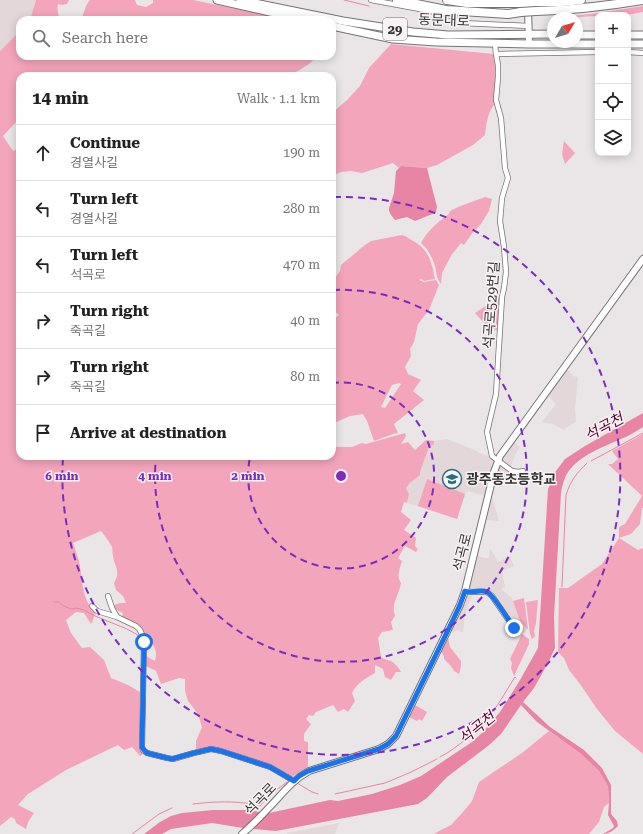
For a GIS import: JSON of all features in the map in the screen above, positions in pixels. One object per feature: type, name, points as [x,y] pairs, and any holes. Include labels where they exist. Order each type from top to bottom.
[{"type":"highway","points":[[397,0],[446,10],[508,14],[610,6],[643,0]]},
{"type":"highway","points":[[447,0],[467,3],[562,2],[581,0]]},
{"type":"main road","points":[[217,0],[287,16]]},
{"type":"main road","name":"동문대로","points":[[240,0],[318,16]]},
{"type":"main road","name":"동문대로","points":[[336,20],[413,32],[448,35],[547,34]]},
{"type":"main road","name":"동문대로","points":[[336,27],[394,39],[436,42],[496,44],[595,44]]},
{"type":"main road","points":[[583,34],[595,35]]},
{"type":"main road","points":[[631,35],[643,35]]},
{"type":"main road","points":[[631,44],[643,44]]},
{"type":"street","points":[[371,0],[447,14],[462,23],[529,26]]},
{"type":"street","points":[[528,2],[529,44]]},
{"type":"street","name":"석곡로529번길","points":[[496,44],[498,65],[496,100],[501,118],[505,168],[508,178],[502,198],[500,221],[506,272],[502,297],[496,394],[487,432],[492,456],[498,460]]},
{"type":"street","points":[[496,54],[595,52]]},
{"type":"street","points":[[631,52],[643,53]]},
{"type":"street","name":"석곡로","points":[[245,832],[266,812],[299,776],[308,771],[379,749],[388,744],[396,736],[460,605],[465,591],[492,477],[498,460],[643,259]]},
{"type":"street","points":[[498,460],[512,471],[523,471]]},
{"type":"street","points":[[465,591],[469,593],[476,591],[487,592],[492,596],[514,628],[517,629]]},
{"type":"street","points":[[108,596],[117,617]]},
{"type":"street","points":[[92,606],[97,610],[136,626],[140,630],[143,637],[142,747],[147,753],[172,759],[211,749],[270,767],[294,781]]},
{"type":"shaded area","points":[[0,0],[36,0],[31,16],[16,16],[16,35],[0,51]]},
{"type":"shaded area","points":[[36,0],[69,0],[67,4],[58,4],[59,16],[31,16]]},
{"type":"shaded area","points":[[90,0],[135,0],[137,5],[146,7],[153,3],[153,0],[193,0],[271,16],[83,16]]},
{"type":"shaded area","points":[[643,6],[643,12],[631,14],[631,12],[604,12]]},
{"type":"shaded area","points":[[595,13],[595,16],[583,17],[583,15]]},
{"type":"shaded area","points":[[16,35],[16,60],[314,60],[296,72],[16,72],[16,122],[3,136],[13,151],[16,150],[16,460],[336,460],[336,446],[352,447],[362,443],[366,444],[405,433],[406,436],[401,444],[408,442],[415,450],[426,440],[434,441],[434,444],[429,447],[420,475],[406,488],[409,494],[407,503],[404,502],[401,512],[411,520],[404,530],[416,538],[415,546],[418,549],[416,552],[405,546],[398,558],[402,561],[399,569],[401,583],[394,604],[395,616],[391,622],[393,630],[382,632],[378,638],[381,657],[393,662],[401,672],[396,672],[391,680],[385,677],[383,669],[375,665],[375,673],[356,687],[352,693],[355,701],[348,712],[344,709],[338,712],[333,705],[316,712],[313,716],[309,715],[306,719],[311,724],[304,734],[304,741],[308,742],[308,767],[292,777],[271,766],[222,749],[212,747],[196,750],[196,741],[202,727],[198,714],[188,701],[185,691],[185,679],[179,678],[161,684],[156,671],[146,666],[146,656],[155,661],[156,653],[153,644],[151,642],[146,643],[136,624],[122,617],[123,613],[115,609],[114,605],[126,603],[123,596],[116,590],[114,583],[117,570],[112,547],[101,531],[73,543],[79,561],[85,595],[90,607],[95,613],[93,620],[91,624],[84,613],[76,612],[66,620],[71,633],[82,648],[90,647],[104,660],[111,678],[140,692],[139,745],[143,754],[140,756],[132,747],[124,750],[118,745],[66,770],[28,794],[18,805],[34,813],[28,822],[26,829],[16,823],[15,819],[11,817],[0,826],[0,51]]},
{"type":"shaded area","points":[[391,44],[494,54],[496,66],[496,103],[489,113],[485,135],[473,145],[437,165],[427,168],[401,166],[399,168],[393,163],[362,173],[351,171],[336,174],[336,110],[360,86],[369,68]]},
{"type":"shaded area","points":[[564,141],[575,153],[565,164],[562,154]]},
{"type":"shaded area","points":[[401,166],[427,168],[437,207],[435,213],[415,221],[407,217],[395,220],[391,215],[389,208],[394,193],[396,171]]},
{"type":"shaded area","points":[[485,197],[492,199],[489,211],[481,224],[464,245],[461,243],[452,254],[442,273],[441,284],[437,277],[431,256],[421,243],[423,239],[449,214],[450,211]]},
{"type":"shaded area","points":[[402,235],[405,236],[425,251],[433,268],[435,279],[424,281],[421,279],[419,280],[424,282],[436,280],[439,285],[429,310],[418,324],[414,342],[410,349],[411,356],[405,367],[408,374],[421,380],[413,391],[424,400],[394,424],[398,433],[374,441],[363,414],[350,416],[336,422],[336,318],[339,315],[336,313],[336,277],[340,271],[341,265],[371,241]],"holes":[[[399,383],[401,384],[385,408],[381,407],[392,385]]]},
{"type":"shaded area","points":[[501,296],[499,332],[484,323],[475,313]]},
{"type":"shaded area","points":[[567,369],[573,376],[578,377],[575,409],[576,422],[564,430],[553,424],[542,422],[556,404],[551,399],[549,394]]},
{"type":"shaded area","points":[[643,413],[643,427],[585,456],[573,466],[565,477],[561,493],[554,617],[555,648],[534,688],[523,702],[550,727],[584,750],[602,768],[611,785],[611,814],[617,821],[618,826],[615,829],[609,833],[603,834],[614,826],[608,815],[608,786],[599,771],[581,754],[537,722],[521,705],[501,734],[488,746],[447,777],[427,798],[418,804],[276,831],[212,823],[171,829],[162,834],[144,834],[160,822],[171,816],[182,813],[213,810],[246,810],[269,813],[330,800],[338,801],[372,794],[400,785],[421,776],[472,742],[500,712],[538,648],[548,489],[556,471],[565,459]]},
{"type":"shaded area","points":[[643,434],[643,508],[640,524],[631,534],[619,538],[619,527],[625,524],[642,496],[608,464],[612,464],[618,459],[612,451]]},
{"type":"shaded area","name":"광주동초등학교","points":[[447,439],[495,459],[484,496],[469,491],[466,492],[457,519],[407,503],[409,494],[406,488],[420,475],[429,447],[434,444],[434,441]]},
{"type":"shaded area","points":[[514,442],[520,447],[510,467],[502,461]]},
{"type":"shaded area","points":[[500,465],[514,472],[513,479],[497,476]]},
{"type":"shaded area","points":[[427,479],[465,494],[457,519],[418,506]]},
{"type":"shaded area","points":[[491,497],[492,498],[499,521],[485,520]]},
{"type":"shaded area","points":[[619,538],[638,550],[643,548],[643,754],[615,731],[597,709],[569,670],[564,658],[558,652],[559,588],[568,588],[602,564]]},
{"type":"shaded area","points":[[490,548],[498,562],[510,556],[514,566],[502,571],[505,587],[501,589],[512,598],[520,621],[527,629],[524,633],[514,627],[493,595],[469,590],[477,555],[484,558],[489,558]]},
{"type":"shaded area","points":[[467,595],[471,595],[472,597],[465,615],[463,632],[457,630],[453,633],[451,632]]},
{"type":"shaded area","points":[[524,598],[528,629],[520,621],[513,601]]},
{"type":"shaded area","points":[[538,600],[534,631],[535,636],[532,639],[526,602]]},
{"type":"shaded area","points":[[522,634],[529,639],[529,644],[514,676],[510,659]]},
{"type":"shaded area","points":[[448,637],[450,647],[461,661],[459,674],[454,671],[444,659],[441,652]]},
{"type":"shaded area","points":[[415,705],[427,712],[422,721],[419,719],[417,721],[409,717]]},
{"type":"shaded area","points":[[549,731],[581,754],[599,771],[608,786],[609,803],[604,807],[599,822],[589,834],[434,834],[451,825],[463,812],[472,801],[479,782],[522,753]]},
{"type":"shaded area","points":[[339,823],[335,834],[287,834],[287,833]]},
{"type":"waterway","points":[[344,0],[369,6]]},
{"type":"waterway","points":[[591,461],[643,433]]},
{"type":"waterway","points":[[562,587],[566,495],[574,478],[587,463]]},
{"type":"waterway","points":[[54,602],[59,602],[71,609],[76,608],[84,610],[127,629],[141,638]]},
{"type":"waterway","name":"석곡천","points":[[440,757],[461,743],[480,726],[491,714],[515,677],[516,678]]},
{"type":"waterway","points":[[335,794],[385,783],[437,759]]},
{"type":"waterway","points":[[193,804],[231,802],[248,803],[260,806],[271,794],[287,782]]},
{"type":"waterway","points":[[296,783],[318,794]]},
{"type":"waterway","points":[[132,834],[159,814],[172,808]]},
{"type":"place","name":"광주동초등학교","points":[[452,479]]},
{"type":"route","points":[[144,642],[142,747],[147,753],[172,759],[211,749],[239,756],[270,767],[294,781],[308,771],[379,749],[388,744],[396,736],[452,622],[465,591],[469,593],[476,591],[487,592],[492,596],[514,628]]}]
